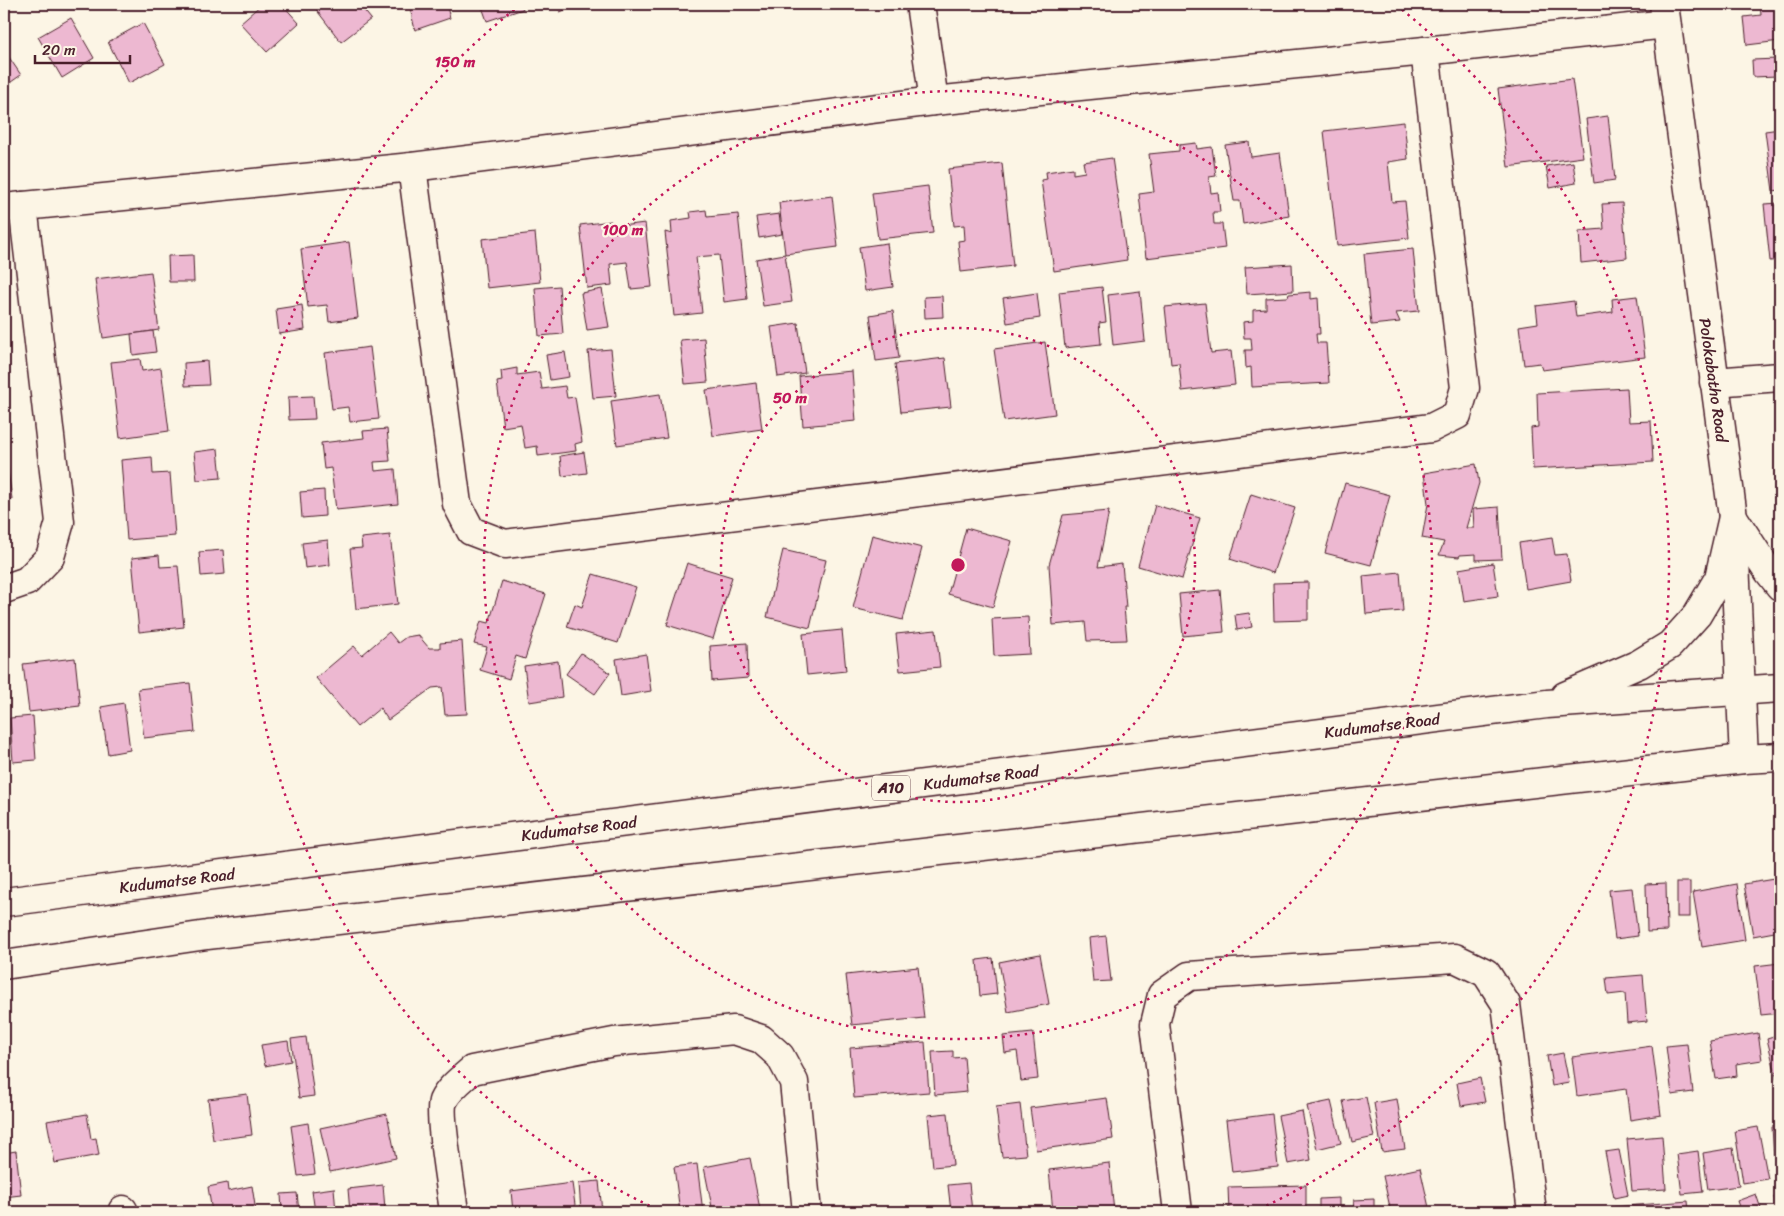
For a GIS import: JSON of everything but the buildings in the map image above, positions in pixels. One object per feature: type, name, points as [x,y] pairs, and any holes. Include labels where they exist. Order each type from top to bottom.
[{"type":"street","points":[[920,4],[934,101]]},
{"type":"street","points":[[4,589],[27,580],[50,557],[60,522],[14,207],[412,167],[934,101],[1425,50],[1665,14]]},
{"type":"street","name":"Polokabatho Road","points":[[1665,14],[1733,517],[1744,759]]},
{"type":"street","points":[[412,167],[457,504],[471,531],[504,544],[1431,428],[1457,415],[1465,388],[1425,50]]},
{"type":"street","points":[[1714,382],[1780,377]]},
{"type":"street","points":[[1733,517],[1780,586]]},
{"type":"street","points":[[1547,704],[1639,664],[1670,645],[1697,615],[1719,578],[1733,517]]},
{"type":"street","name":"Kudumatse Road","points":[[4,902],[1547,704],[1780,688]]},
{"type":"street","points":[[4,966],[207,935],[1744,759],[1780,757]]},
{"type":"street","points":[[1178,1212],[1155,1024],[1162,995],[1189,976],[1455,958],[1486,972],[1506,1004],[1532,1212]]},
{"type":"street","points":[[454,1212],[442,1123],[443,1102],[456,1084],[472,1070],[614,1042],[734,1030],[761,1039],[780,1056],[794,1082],[807,1212]]}]
